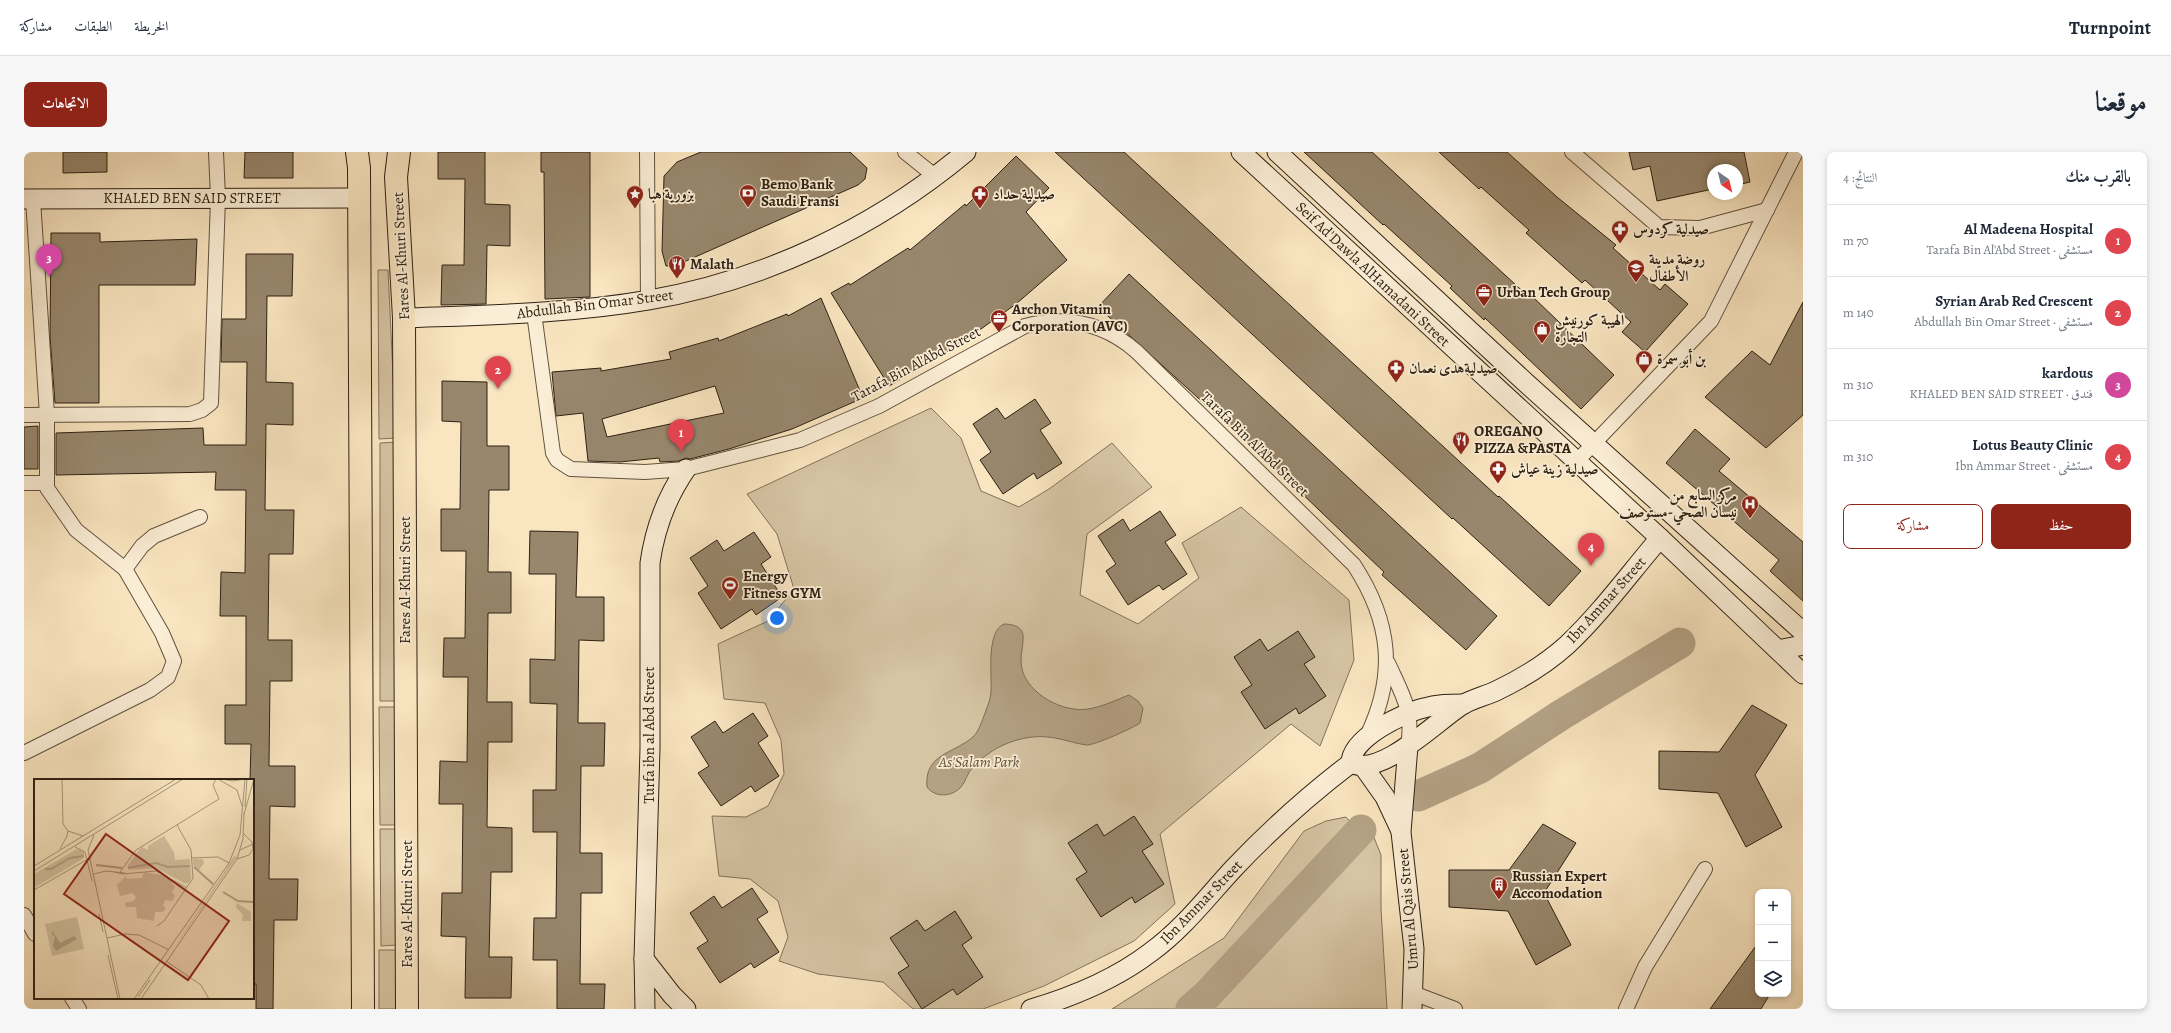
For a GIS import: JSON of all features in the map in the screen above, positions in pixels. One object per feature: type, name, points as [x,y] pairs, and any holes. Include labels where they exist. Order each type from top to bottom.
[{"type":"main road","points":[[395,152],[396,177]]},
{"type":"main road","name":"Fares Al-Khuri Street","points":[[399,152],[396,177],[404,318],[408,1009]]},
{"type":"main road","name":"Abdullah Bin Omar Street","points":[[404,318],[534,313],[648,300],[699,289],[743,277],[799,256],[846,233],[892,207],[936,177],[966,152]]},
{"type":"main road","name":"Seif Ad'Dawla AlHamadani Street","points":[[1240,152],[1577,461],[1803,674]]},
{"type":"main road","name":"Seif Ad'Dawla AlHamadani Street","points":[[1277,152],[1593,443],[1803,632]]},
{"type":"main road","points":[[360,157],[363,1009]]},
{"type":"main road","name":"KHALED BEN SAID STREET","points":[[29,199],[359,198]]},
{"type":"main road","name":"Turfa ibn al Abd Street","points":[[645,1009],[644,959],[650,748],[650,562],[658,523],[665,504],[686,469]]},
{"type":"main road","name":"Ibn Ammar Street","points":[[1031,1009],[1095,984],[1151,952],[1206,901],[1261,840],[1306,798],[1357,764],[1381,760],[1408,746],[1464,704],[1507,686],[1547,660],[1583,629],[1660,538]]},
{"type":"main road","points":[[1778,650],[1803,646]]},
{"type":"main road","name":"Ibn Ammar Street","points":[[1357,764],[1353,752],[1365,740],[1409,712],[1437,705],[1464,704]]},
{"type":"main road","name":"Umru Al Qais Street","points":[[1408,746],[1401,832],[1414,949],[1413,1001]]},
{"type":"main road","name":"Umru Al Qais Street","points":[[1357,764],[1385,797],[1401,832]]},
{"type":"main road","points":[[644,959],[672,995],[686,1009]]},
{"type":"street","points":[[24,415],[190,414],[202,410],[211,402],[218,198],[216,152]]},
{"type":"street","points":[[647,152],[648,300]]},
{"type":"street","points":[[905,152],[936,177]]},
{"type":"street","points":[[1572,152],[1659,227],[1700,228],[1767,210]]},
{"type":"street","points":[[1577,461],[1711,321],[1796,152]]},
{"type":"street","points":[[24,753],[150,690],[168,677],[174,661],[162,633],[125,568],[76,530],[47,488],[47,415],[29,199]]},
{"type":"street","name":"Tarafa Bin Al'Abd Street","points":[[534,313],[551,445],[557,460],[571,469],[645,472],[686,469],[800,440],[878,406],[1025,326],[1055,320],[1085,323],[1113,334],[1137,352],[1354,564],[1368,587],[1379,611],[1385,637],[1387,663]]},
{"type":"street","points":[[24,483],[47,483]]},
{"type":"street","points":[[125,568],[142,546],[154,536],[200,517]]},
{"type":"street","points":[[1387,663],[1409,712],[1411,727],[1408,746]]},
{"type":"street","points":[[1365,740],[1381,703],[1387,663]]},
{"type":"street","points":[[1626,1009],[1645,967],[1705,869]]},
{"type":"street","points":[[24,915],[34,932]]},
{"type":"street","points":[[73,999],[79,1009]]},
{"type":"street","points":[[1413,1001],[1455,1009]]},
{"type":"green space","points":[[378,270],[388,270],[396,438],[379,439]]},
{"type":"green space","name":"As'Salam Park","points":[[931,408],[961,438],[981,491],[1019,507],[1049,489],[1112,443],[1152,487],[1087,534],[1080,595],[1138,624],[1199,578],[1182,543],[1241,507],[1349,600],[1354,660],[1320,746],[1291,724],[1160,834],[1175,904],[1134,941],[1044,986],[983,1009],[913,1009],[883,982],[818,974],[779,961],[788,937],[778,901],[750,879],[719,876],[712,816],[746,817],[768,806],[784,774],[781,740],[765,703],[724,699],[718,644],[768,621],[794,589],[777,534],[747,494]]},
{"type":"green space","points":[[397,442],[397,701],[380,701],[380,443]]},
{"type":"green space","points":[[379,707],[397,707],[398,825],[380,825]]},
{"type":"green space","points":[[1346,817],[1353,825],[1193,994],[1176,1009],[1112,1009],[1224,938],[1304,831],[1326,821]]},
{"type":"green space","points":[[380,829],[397,829],[398,945],[381,946]]},
{"type":"green space","points":[[1373,835],[1381,855],[1381,909],[1387,1009],[1207,1009],[1225,993],[1354,847]]},
{"type":"green space","points":[[379,950],[397,950],[397,1009],[379,1009]]},
{"type":"shaded area","points":[[1004,624],[1010,624],[1021,629],[1023,635],[1021,659],[1022,669],[1031,686],[1039,694],[1058,705],[1078,709],[1098,707],[1129,695],[1138,701],[1143,708],[1140,723],[1114,736],[1087,745],[1052,737],[1030,737],[1016,740],[989,753],[972,768],[963,785],[953,793],[944,795],[934,793],[927,787],[927,776],[930,768],[941,756],[973,737],[981,723],[991,690],[992,644],[998,628]]},
{"type":"building","points":[[63,152],[107,152],[107,172],[63,173]]},
{"type":"building","points":[[245,152],[293,152],[293,178],[244,178]]},
{"type":"building","points":[[438,152],[485,152],[485,204],[510,205],[510,246],[487,245],[486,304],[441,305],[442,265],[464,265],[465,179],[438,179]]},
{"type":"building","points":[[541,152],[590,152],[590,297],[545,299],[544,172],[541,172]]},
{"type":"building","points":[[701,152],[850,152],[867,168],[865,179],[858,185],[677,265],[666,266],[662,251],[664,176],[677,162]]},
{"type":"building","points":[[1055,152],[1124,152],[1498,497],[1499,496],[1581,571],[1549,606],[1453,518],[1452,519]]},
{"type":"building","points":[[1304,152],[1372,152],[1531,299],[1533,297],[1614,375],[1581,409],[1485,318],[1484,320],[1450,288],[1452,286]]},
{"type":"building","points":[[1439,152],[1507,152],[1557,197],[1616,245],[1613,248],[1660,290],[1665,284],[1688,304],[1645,352],[1622,332],[1631,322],[1585,280],[1582,283],[1526,233],[1529,230],[1481,187],[1479,189]]},
{"type":"building","points":[[1629,152],[1744,152],[1750,182],[1743,184],[1743,164],[1707,164],[1707,190],[1657,201],[1650,166],[1633,170]]},
{"type":"building","points":[[1016,156],[1049,188],[1026,212],[1067,260],[1016,304],[957,346],[889,386],[831,293],[849,283],[850,285],[908,248],[910,250],[965,204],[966,206]]},
{"type":"building","points":[[51,233],[100,233],[100,242],[197,239],[195,285],[99,285],[99,403],[55,403],[50,337]]},
{"type":"building","points":[[246,254],[293,254],[292,296],[267,296],[266,382],[293,383],[293,425],[266,424],[265,510],[294,510],[293,554],[269,554],[268,640],[292,640],[292,681],[270,681],[269,766],[295,766],[295,807],[270,806],[269,879],[298,879],[297,920],[274,920],[273,1009],[256,1009],[256,984],[254,984],[254,779],[250,779],[251,744],[225,744],[225,705],[246,705],[246,616],[220,616],[221,572],[245,573],[246,490],[215,490],[216,472],[56,475],[56,433],[203,428],[204,445],[246,445],[247,362],[221,362],[222,319],[246,319]]},
{"type":"building","points":[[1129,274],[1497,616],[1466,650],[1382,575],[1384,572],[1274,467],[1098,307]]},
{"type":"building","points":[[821,298],[863,398],[792,429],[729,449],[690,459],[686,458],[679,461],[660,462],[659,458],[620,462],[588,461],[583,413],[556,416],[552,372],[601,368],[601,371],[671,359],[669,352],[718,338],[719,341],[787,314],[788,316]],"holes":[[[715,386],[724,413],[607,437],[602,419]]]},
{"type":"building","points":[[1803,302],[1803,415],[1766,448],[1705,397],[1752,351],[1770,365]]},
{"type":"building","points":[[442,381],[487,382],[487,446],[509,446],[509,490],[489,490],[488,572],[511,572],[511,613],[488,613],[487,702],[512,702],[512,742],[488,742],[487,827],[512,828],[512,872],[491,872],[489,957],[512,957],[511,998],[465,998],[466,937],[441,936],[442,893],[462,893],[463,804],[439,804],[440,761],[467,762],[468,677],[443,677],[444,638],[465,638],[466,551],[441,551],[441,509],[460,509],[461,422],[442,421]]},
{"type":"building","points":[[1035,399],[1051,423],[1040,430],[1062,463],[1037,479],[1034,473],[1003,494],[980,460],[991,452],[973,424],[997,408],[1005,419]]},
{"type":"building","points":[[38,426],[38,469],[24,469],[24,427]]},
{"type":"building","points":[[1695,429],[1730,459],[1719,471],[1803,542],[1803,601],[1770,571],[1779,560],[1666,463]]},
{"type":"building","points":[[1160,511],[1176,535],[1165,542],[1187,574],[1163,590],[1159,585],[1128,605],[1106,571],[1116,564],[1098,536],[1123,519],[1130,531]]},
{"type":"building","points":[[530,531],[578,532],[576,597],[604,597],[604,641],[579,640],[578,723],[605,723],[604,766],[581,766],[580,853],[602,853],[602,893],[581,893],[580,984],[605,984],[604,1009],[557,1009],[557,960],[533,960],[534,918],[556,918],[557,832],[533,832],[533,790],[556,790],[557,704],[530,703],[530,659],[555,660],[556,574],[529,574]]},
{"type":"building","points":[[754,532],[771,557],[761,564],[782,597],[756,615],[752,609],[721,629],[698,593],[708,586],[690,558],[717,540],[724,551]]},
{"type":"building","points":[[1298,631],[1315,657],[1304,664],[1326,696],[1299,714],[1296,708],[1265,729],[1241,692],[1252,685],[1234,657],[1260,639],[1268,651]]},
{"type":"building","points":[[1752,705],[1787,725],[1755,775],[1782,827],[1746,847],[1718,793],[1659,789],[1659,751],[1719,752]]},
{"type":"building","points":[[753,713],[768,736],[758,743],[779,776],[755,792],[751,786],[721,806],[698,773],[709,766],[691,737],[715,721],[723,733]]},
{"type":"building","points":[[1134,816],[1153,844],[1142,851],[1164,884],[1135,903],[1132,897],[1101,917],[1076,879],[1087,872],[1068,843],[1097,824],[1104,836]]},
{"type":"building","name":"Russian Expert Accomodation","points":[[1543,824],[1576,843],[1544,893],[1571,945],[1536,965],[1508,911],[1449,907],[1449,870],[1509,870]]},
{"type":"building","points":[[752,888],[768,912],[757,919],[779,952],[754,968],[751,963],[720,983],[697,948],[708,941],[690,913],[714,896],[722,908]]},
{"type":"building","points":[[955,911],[972,938],[962,945],[983,977],[957,995],[953,989],[922,1009],[898,973],[909,966],[890,938],[917,920],[925,931]]},
{"type":"building","points":[[1755,947],[1755,997],[1768,997],[1761,1009],[1710,1009]]},
{"type":"waterway","points":[[1418,796],[1480,768],[1561,715],[1680,643]]},
{"type":"waterway","points":[[1191,1009],[1206,996],[1361,830]]},
{"type":"place","name":"Bemo Bank Saudi Fransi","points":[[748,208]]},
{"type":"place","name":"بزورية هبا","points":[[635,209]]},
{"type":"place","name":"صيدلية حداد","points":[[980,209]]},
{"type":"place","name":"صيدلية كردوس","points":[[1620,244]]},
{"type":"place","name":"kardous","points":[[49,277]]},
{"type":"place","name":"Malath","points":[[677,279]]},
{"type":"place","name":"روضة مدينة الأطفال","points":[[1636,283]]},
{"type":"place","name":"Urban Tech Group","points":[[1484,307]]},
{"type":"place","name":"Archon Vitamin Corporation (AVC)","points":[[999,333]]},
{"type":"place","name":"الهيبة كورنيش التجارة","points":[[1542,344]]},
{"type":"place","name":"بن أبو سمرة","points":[[1644,374]]},
{"type":"place","name":"صيدليةهدى نعمان","points":[[1396,383]]},
{"type":"place","name":"Syrian Arab Red Crescent","points":[[498,389]]},
{"type":"place","name":"Al Madeena Hospital","points":[[681,452]]},
{"type":"place","name":"OREGANO PIZZA &PASTA","points":[[1461,455]]},
{"type":"place","name":"صيدلية زينة عياش","points":[[1498,484]]},
{"type":"place","name":"مركز السابع من نيسان الصحي-مستوصف","points":[[1750,519]]},
{"type":"place","name":"Lotus Beauty Clinic","points":[[1591,566]]},
{"type":"place","name":"Energy Fitness GYM","points":[[730,600]]},
{"type":"place","name":"Russian Expert Accomodation","points":[[1499,900]]}]
